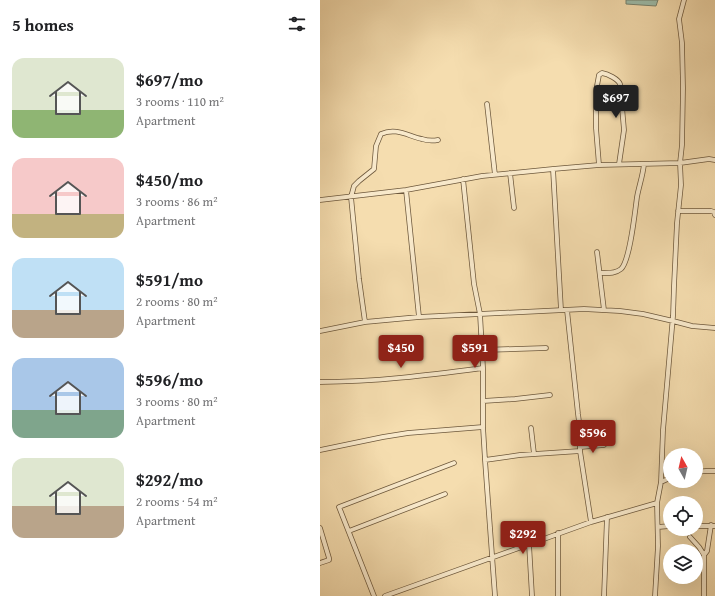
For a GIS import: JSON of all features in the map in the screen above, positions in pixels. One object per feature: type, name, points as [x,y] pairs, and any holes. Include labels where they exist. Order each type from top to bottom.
[{"type":"street","points":[[655,596],[658,546],[657,503],[661,482],[663,430],[673,321],[678,212],[681,185],[680,163],[682,145],[683,88],[682,43],[679,19],[684,0]]},
{"type":"street","points":[[600,165],[596,128],[596,91],[599,75],[602,74],[619,81],[620,84],[624,130],[619,164]]},
{"type":"street","points":[[487,104],[495,175]]},
{"type":"street","points":[[365,322],[351,197],[354,186],[359,180],[374,169],[376,146],[382,134],[395,131],[422,139],[432,141],[438,140]]},
{"type":"street","points":[[320,200],[406,190],[463,179],[553,168],[619,164],[680,163],[709,159],[715,160]]},
{"type":"street","points":[[600,273],[617,271],[624,266],[630,242],[637,196],[644,164]]},
{"type":"street","points":[[553,168],[561,310]]},
{"type":"street","points":[[510,173],[514,208]]},
{"type":"street","points":[[463,179],[474,284],[480,314],[483,368],[483,427],[495,596]]},
{"type":"street","points":[[406,190],[419,317]]},
{"type":"street","points":[[678,212],[711,210],[715,215]]},
{"type":"street","points":[[597,252],[604,310]]},
{"type":"street","points":[[320,331],[365,322],[419,317],[584,309],[643,314],[692,326],[715,328]]},
{"type":"street","points":[[567,310],[579,422],[580,449],[591,522]]},
{"type":"street","points":[[482,350],[546,348]]},
{"type":"street","points":[[320,382],[344,382],[418,376],[483,368]]},
{"type":"street","points":[[483,401],[550,395]]},
{"type":"street","points":[[320,450],[408,433],[483,427]]},
{"type":"street","points":[[531,428],[534,454]]},
{"type":"street","points":[[485,460],[604,445]]},
{"type":"street","points":[[374,596],[339,507],[454,463]]},
{"type":"street","points":[[703,472],[715,471]]},
{"type":"street","points":[[349,531],[445,494]]},
{"type":"street","points":[[385,596],[591,522],[657,503]]},
{"type":"street","points":[[604,596],[607,517]]},
{"type":"street","points":[[703,526],[713,525],[707,551],[704,555]]},
{"type":"street","points":[[658,527],[663,527]]},
{"type":"street","points":[[320,528],[329,558],[329,560],[320,563]]},
{"type":"street","points":[[558,534],[558,596]]},
{"type":"street","points":[[690,537],[704,555],[704,596]]},
{"type":"street","points":[[529,544],[532,596]]},
{"type":"shaded area","points":[[626,0],[658,0],[656,6],[626,4]]}]
